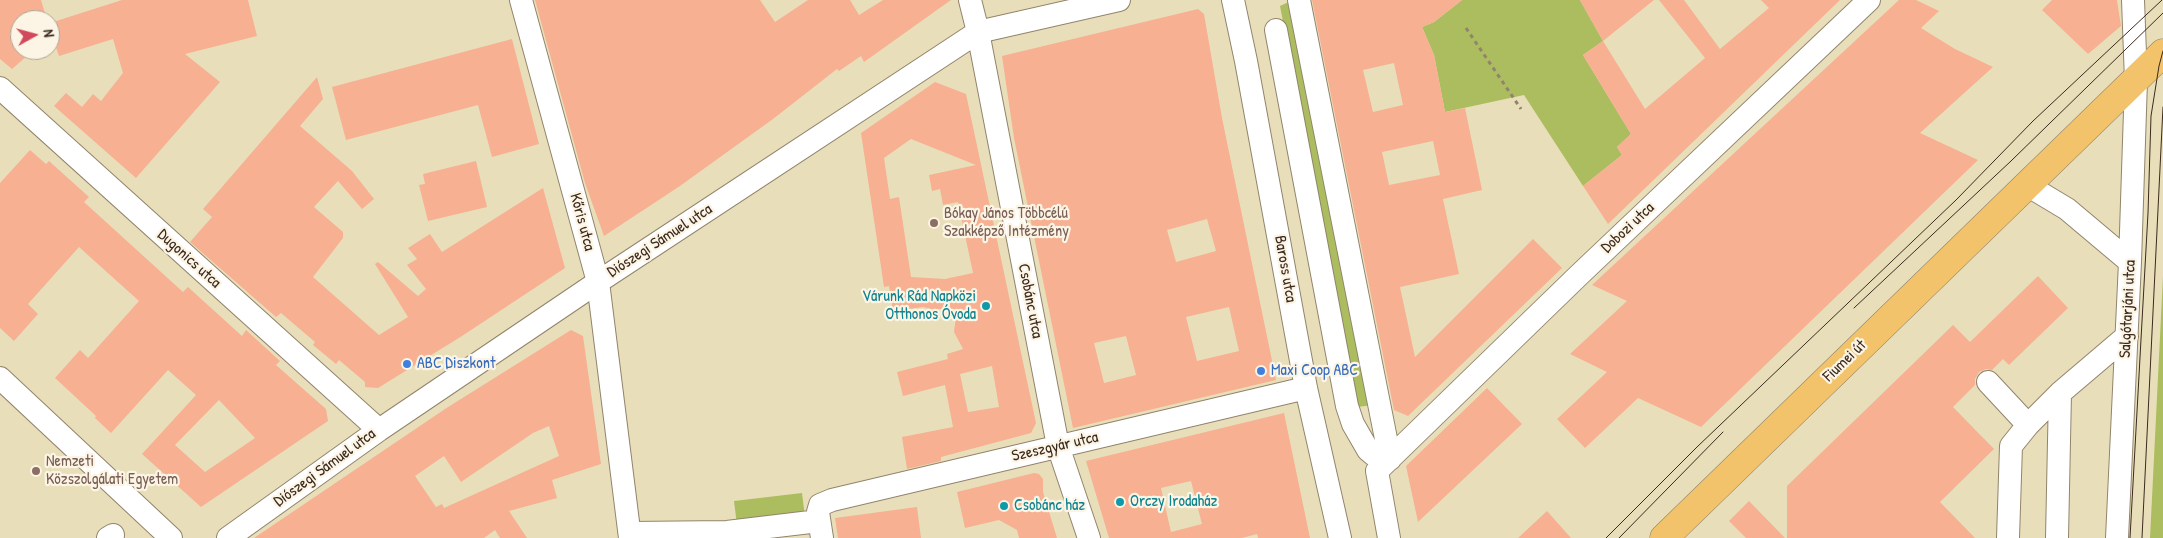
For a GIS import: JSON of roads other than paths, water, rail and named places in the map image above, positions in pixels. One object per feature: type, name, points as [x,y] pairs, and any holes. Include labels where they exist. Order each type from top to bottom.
[{"type":"main road","name":"Fiumei út","points":[[1664,538],[1819,385],[2163,53]]},
{"type":"street","name":"Kőris utca","points":[[521,0],[598,282],[630,536]]},
{"type":"street","name":"Csobánc utca","points":[[970,0],[978,32],[1058,446],[1089,538]]},
{"type":"street","name":"Diószegi Sámuel utca","points":[[228,538],[379,430],[598,282],[978,32],[1119,0]]},
{"type":"street","points":[[1276,30],[1347,406],[1353,424],[1368,450],[1374,455],[1390,459],[1299,0]]},
{"type":"street","name":"Dobozi utca","points":[[1389,538],[1377,471],[1579,275],[1869,0]]},
{"type":"street","name":"Salgótarjáni utca","points":[[2117,538],[2127,336],[2136,81],[2133,0]]},
{"type":"street","name":"Baross utca","points":[[1240,2],[1246,61],[1306,388],[1340,538]]},
{"type":"street","name":"Dugonics utca","points":[[0,88],[379,430]]},
{"type":"street","points":[[2027,185],[2067,209],[2130,262]]},
{"type":"street","points":[[2008,538],[2011,446],[2028,425],[2060,394],[2127,336]]},
{"type":"street","points":[[0,378],[171,538]]},
{"type":"street","points":[[1988,382],[2028,425]]},
{"type":"street","name":"Szeszgyár utca","points":[[821,530],[818,512],[820,505],[832,500],[1306,388]]},
{"type":"street","points":[[2057,538],[2060,394]]},
{"type":"street","points":[[630,536],[821,530]]},
{"type":"tram line","points":[[1606,538],[1697,447],[1956,200],[2033,121],[2162,0]]},
{"type":"tram line","points":[[1854,308],[2011,161],[2163,13]]},
{"type":"tram line","points":[[2130,538],[2148,213],[2151,116],[2163,51]]},
{"type":"tram line","points":[[2142,538],[2163,107]]},
{"type":"tram line","points":[[1619,538],[1723,432]]},
{"type":"place","name":"Bókay János Többcélú Szakképző Intézmény","points":[[934,223]]},
{"type":"place","name":"Várunk Rád Napközi Otthonos Óvoda","points":[[986,306]]},
{"type":"place","name":"ABC Diszkont","points":[[407,364]]},
{"type":"place","name":"Maxi Coop ABC","points":[[1261,371]]},
{"type":"place","name":"Nemzeti Közszolgálati Egyetem","points":[[36,471]]},
{"type":"place","name":"Orczy Irodaház","points":[[1120,502]]},
{"type":"place","name":"Csobánc ház","points":[[1004,506]]}]
